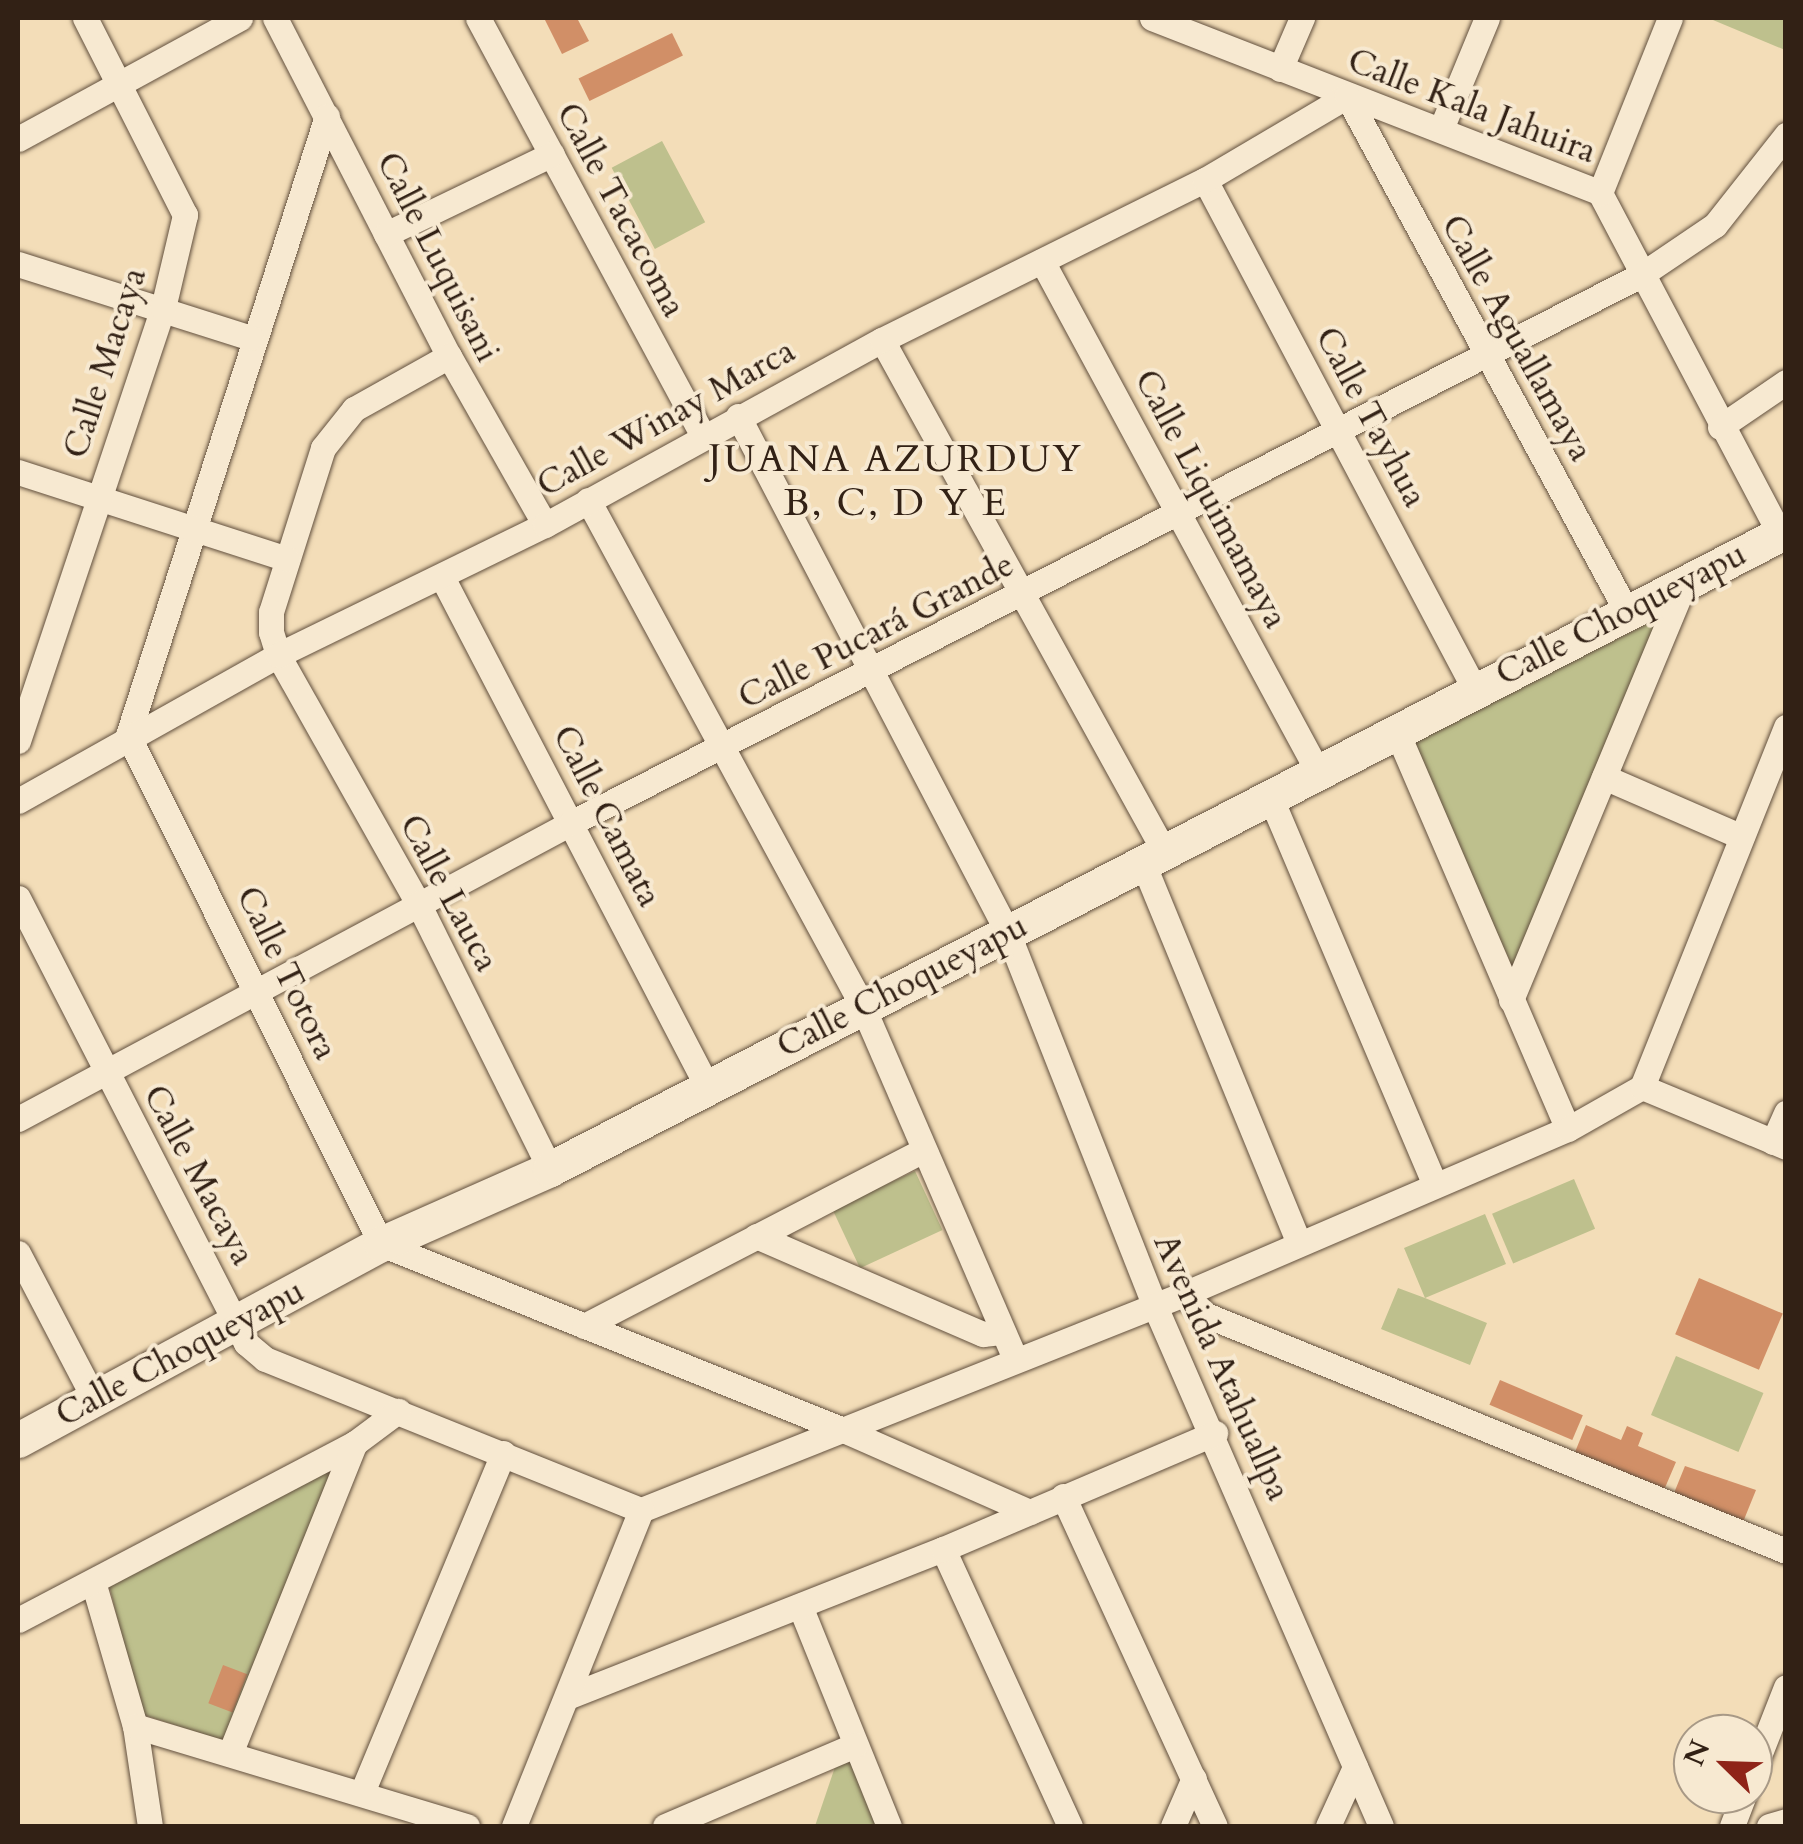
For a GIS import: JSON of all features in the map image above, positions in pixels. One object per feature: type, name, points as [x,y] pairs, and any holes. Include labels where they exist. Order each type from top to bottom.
[{"type":"street","name":"Calle Macaya","points":[[18,742],[162,308],[185,215],[86,18]]},
{"type":"street","points":[[18,139],[122,86],[240,18]]},
{"type":"street","name":"Calle Luquisani","points":[[274,18],[448,356],[544,525]]},
{"type":"street","name":"Calle Tacacoma","points":[[478,18],[702,436]]},
{"type":"street","name":"Calle Kala Jahuira","points":[[1152,18],[1600,193]]},
{"type":"street","points":[[1280,68],[1302,18]]},
{"type":"street","points":[[1441,129],[1487,18]]},
{"type":"street","points":[[1670,18],[1600,193],[1720,428],[1783,533]]},
{"type":"street","name":"Calle Winay Marca","points":[[18,800],[128,734],[278,655],[544,525],[882,340],[1205,180],[1347,96]]},
{"type":"street","name":"Calle Aguallamaya","points":[[1347,96],[1484,355],[1627,612]]},
{"type":"street","points":[[128,734],[251,338],[327,116]]},
{"type":"street","name":"Calle Pucará Grande","points":[[18,1119],[418,903],[724,750],[872,669],[1180,515],[1641,275],[1715,225],[1786,135]]},
{"type":"street","points":[[386,234],[552,154]]},
{"type":"street","name":"Calle Tayhua","points":[[1205,180],[1474,688]]},
{"type":"street","name":"Calle Liquimamaya","points":[[1042,262],[1317,770]]},
{"type":"street","points":[[18,264],[251,338]]},
{"type":"street","points":[[882,340],[1022,595],[1153,857],[1298,1240]]},
{"type":"street","points":[[278,655],[271,612],[323,448],[354,409],[448,356]]},
{"type":"street","points":[[1720,428],[1786,382]]},
{"type":"street","points":[[738,416],[1007,932]]},
{"type":"street","points":[[18,472],[287,559]]},
{"type":"street","points":[[588,500],[862,1005],[1014,1357]]},
{"type":"street","name":"Calle Choqueyapu","points":[[18,1440],[238,1325],[381,1244],[550,1168],[708,1088],[1687,578],[1783,533]]},
{"type":"street","name":"Calle Camata","points":[[442,577],[708,1088]]},
{"type":"street","points":[[1511,1000],[1687,578]]},
{"type":"street","name":"Calle Lauca","points":[[278,655],[418,903],[550,1168]]},
{"type":"street","points":[[514,1826],[641,1510],[846,1431],[1014,1357],[1184,1294],[1298,1240],[1568,1129],[1642,1087],[1786,727]]},
{"type":"street","points":[[1396,730],[1568,1129]]},
{"type":"street","name":"Calle Totora","points":[[128,734],[381,1244]]},
{"type":"street","points":[[1604,777],[1742,837]]},
{"type":"street","points":[[1269,794],[1434,1183]]},
{"type":"street","name":"Calle Macaya","points":[[18,898],[238,1325],[265,1359],[641,1510]]},
{"type":"street","name":"Avenida Atahuallpa","points":[[1007,932],[1154,1304],[1215,1433],[1381,1826]]},
{"type":"street","points":[[1642,1087],[1779,1145],[1786,1113]]},
{"type":"street","points":[[584,1326],[924,1150]]},
{"type":"street","points":[[756,1236],[983,1334],[1001,1332]]},
{"type":"street","points":[[381,1244],[846,1431],[1030,1512]]},
{"type":"street","points":[[18,1253],[94,1400]]},
{"type":"street","points":[[1184,1294],[1206,1315],[1786,1551]]},
{"type":"street","points":[[18,1620],[94,1584],[354,1443],[398,1410]]},
{"type":"street","points":[[567,1696],[943,1550],[1215,1433]]},
{"type":"street","points":[[231,1751],[354,1443]]},
{"type":"street","points":[[363,1790],[504,1453]]},
{"type":"street","points":[[1062,1496],[1215,1826]]},
{"type":"street","points":[[943,1550],[1070,1826]]},
{"type":"street","points":[[94,1584],[135,1726],[150,1826]]},
{"type":"street","points":[[800,1606],[889,1826]]},
{"type":"street","points":[[1773,1721],[1786,1688]]},
{"type":"street","points":[[135,1726],[363,1790],[467,1826]]},
{"type":"street","points":[[665,1826],[855,1745]]},
{"type":"street","points":[[1328,1826],[1355,1767]]},
{"type":"street","points":[[1173,1826],[1194,1778]]},
{"type":"street","points":[[1769,1826],[1786,1821]]},
{"type":"green space","points":[[1714,18],[1786,18],[1785,50],[1713,20]]},
{"type":"green space","points":[[662,141],[705,222],[655,249],[612,168]]},
{"type":"green space","points":[[1659,618],[1513,968],[1411,742]]},
{"type":"green space","points":[[915,1171],[942,1230],[860,1268],[833,1209]]},
{"type":"green space","points":[[1574,1179],[1595,1229],[1513,1263],[1492,1214]]},
{"type":"green space","points":[[1485,1214],[1506,1264],[1425,1298],[1404,1248]]},
{"type":"green space","points":[[1398,1288],[1487,1323],[1470,1365],[1381,1329]]},
{"type":"green space","points":[[1676,1356],[1763,1393],[1738,1452],[1651,1415]]},
{"type":"green space","points":[[335,1465],[227,1742],[141,1714],[109,1585]]},
{"type":"green space","points":[[850,1761],[878,1826],[815,1826],[836,1764]]},
{"type":"building","points":[[544,18],[577,18],[589,41],[562,54]]},
{"type":"building","points":[[672,33],[683,55],[589,101],[579,79]]},
{"type":"building","points":[[1699,1278],[1783,1314],[1759,1370],[1675,1334]]},
{"type":"building","points":[[1500,1380],[1583,1415],[1572,1440],[1489,1405]]},
{"type":"building","points":[[1586,1425],[1621,1440],[1627,1426],[1643,1433],[1638,1446],[1676,1462],[1664,1490],[1575,1452]]},
{"type":"building","points":[[1685,1466],[1756,1490],[1743,1522],[1674,1493]]},
{"type":"building","points":[[223,1665],[247,1674],[233,1713],[208,1703]]},
{"type":"district","name":"JUANA AZURDUY B, C, D Y E","points":[[896,482]]}]
